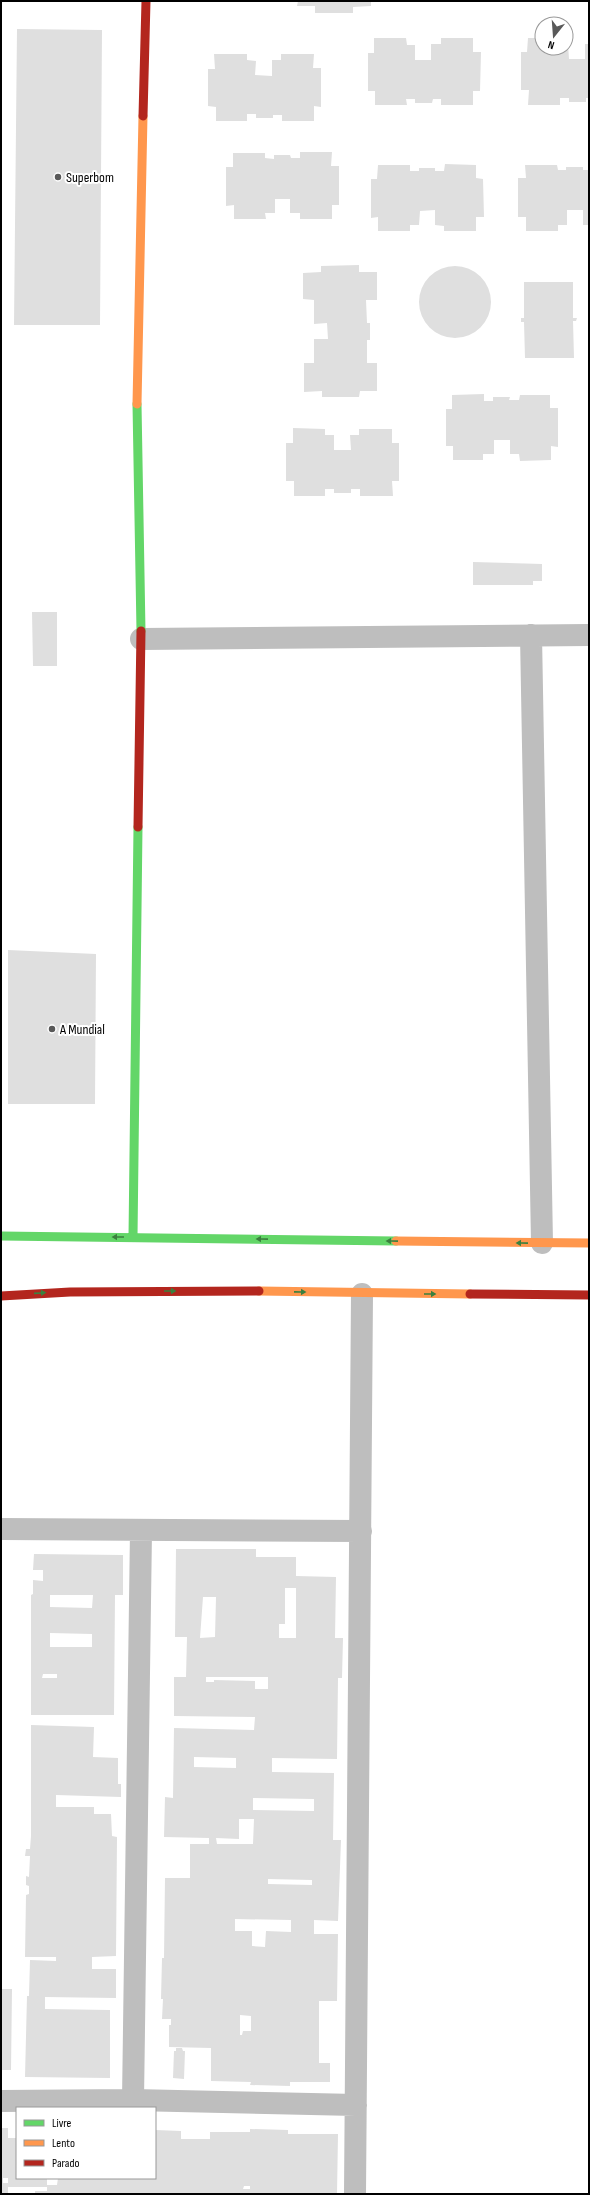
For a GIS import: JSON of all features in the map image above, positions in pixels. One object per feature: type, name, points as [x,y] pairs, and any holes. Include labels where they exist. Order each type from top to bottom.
[{"type":"street","points":[[133,1237],[141,639],[136,405],[146,1]]},
{"type":"street","points":[[531,635],[542,1243]]},
{"type":"street","points":[[141,639],[589,635]]},
{"type":"street","points":[[1,1236],[589,1243]]},
{"type":"street","points":[[1,1296],[86,1292],[243,1291],[362,1294],[589,1295]]},
{"type":"street","points":[[355,2194],[362,1294]]},
{"type":"street","points":[[1,1529],[141,1531],[361,1531]]},
{"type":"street","points":[[133,2100],[141,1531]]},
{"type":"street","points":[[1,2101],[133,2100],[356,2105]]},
{"type":"building","points":[[298,1],[371,1],[371,6],[353,7],[353,13],[315,13],[315,6],[297,6]]},
{"type":"building","name":"Superbom","points":[[17,29],[102,30],[100,325],[14,325]]},
{"type":"building","points":[[374,38],[406,38],[407,45],[415,45],[415,60],[431,60],[431,44],[441,44],[441,38],[473,38],[473,52],[481,52],[480,91],[473,91],[473,105],[441,105],[441,99],[433,99],[432,103],[415,103],[415,99],[406,99],[407,105],[375,105],[375,91],[368,91],[368,53],[374,53]]},
{"type":"building","points":[[528,38],[534,38],[534,56],[569,56],[569,59],[585,59],[585,44],[589,44],[589,98],[586,98],[586,102],[569,102],[569,98],[560,98],[560,105],[528,105],[529,90],[521,90],[521,52],[527,52]]},
{"type":"building","points":[[214,54],[247,54],[247,60],[256,61],[255,75],[272,76],[272,60],[281,60],[281,54],[314,54],[313,68],[321,68],[321,107],[314,106],[314,121],[282,121],[282,115],[273,115],[273,118],[256,118],[256,114],[247,114],[247,121],[216,121],[216,107],[208,106],[208,69],[215,69]]},
{"type":"building","points":[[300,152],[332,152],[331,166],[339,166],[339,205],[332,205],[332,219],[300,219],[300,213],[290,213],[290,199],[275,199],[275,213],[265,213],[266,219],[234,219],[234,205],[226,206],[226,167],[233,167],[233,153],[265,153],[265,158],[274,159],[274,155],[290,155],[291,158],[300,158]]},
{"type":"building","points":[[445,164],[476,165],[476,178],[483,179],[484,217],[476,217],[476,231],[444,231],[444,226],[435,225],[435,210],[420,211],[419,225],[410,225],[410,231],[378,231],[378,217],[371,218],[371,179],[377,179],[378,165],[410,165],[410,171],[419,171],[419,168],[435,168],[435,171],[444,171]]},
{"type":"building","points":[[525,165],[557,165],[558,170],[566,170],[566,167],[583,167],[583,170],[589,170],[589,225],[583,225],[583,210],[567,210],[567,225],[558,225],[558,231],[526,231],[526,217],[518,217],[518,178],[526,178]]},
{"type":"building","points":[[359,265],[359,272],[377,272],[377,300],[366,300],[367,323],[370,323],[370,340],[367,340],[367,363],[377,363],[377,391],[360,391],[359,397],[322,397],[322,391],[304,392],[304,363],[314,363],[314,339],[328,339],[327,323],[314,324],[314,300],[303,299],[303,273],[321,272],[321,266]]},
{"type":"building","points":[[455,266],[475,272],[485,282],[491,302],[485,322],[475,332],[455,338],[435,332],[425,322],[419,302],[425,282],[435,272]]},
{"type":"building","points":[[524,282],[573,282],[573,318],[577,318],[576,321],[573,321],[574,358],[525,358],[524,322],[521,322],[521,318],[524,318]]},
{"type":"building","points":[[484,394],[484,401],[493,401],[493,397],[510,397],[509,400],[519,400],[520,395],[550,395],[550,408],[558,408],[558,447],[551,446],[551,460],[520,461],[519,454],[510,454],[510,440],[494,440],[494,454],[483,454],[483,460],[453,460],[453,446],[446,446],[446,409],[452,409],[452,395]]},
{"type":"building","points":[[293,428],[325,429],[325,435],[334,435],[334,450],[351,450],[350,435],[359,435],[359,429],[392,429],[392,443],[399,443],[399,481],[392,481],[393,496],[360,496],[360,489],[351,489],[351,493],[334,493],[334,489],[325,489],[325,496],[294,496],[294,481],[286,481],[286,443],[293,443]]},
{"type":"building","points":[[473,562],[542,564],[542,581],[533,581],[533,585],[473,585]]},
{"type":"building","points":[[32,612],[57,612],[57,666],[33,666]]},
{"type":"building","name":"A Mundial","points":[[8,950],[96,954],[95,1104],[8,1104]]},
{"type":"building","points":[[176,1549],[256,1549],[256,1557],[296,1557],[296,1576],[336,1577],[335,1638],[343,1638],[342,1678],[338,1678],[337,1759],[272,1758],[272,1772],[334,1773],[333,1840],[341,1840],[338,1921],[314,1920],[314,1934],[338,1934],[337,2001],[319,2001],[319,2063],[330,2063],[330,2082],[290,2082],[290,2086],[250,2085],[251,2082],[211,2081],[211,2048],[169,2047],[169,2025],[171,2025],[171,2019],[162,2019],[163,1999],[161,1999],[162,1958],[164,1958],[165,1878],[190,1878],[190,1844],[209,1844],[209,1838],[164,1837],[165,1797],[173,1798],[174,1728],[254,1730],[255,1717],[174,1716],[174,1677],[186,1677],[187,1637],[175,1637]],"holes":[[[285,1588],[296,1588],[296,1638],[279,1638],[279,1624],[285,1624]],[[203,1597],[216,1597],[215,1637],[200,1638]],[[206,1677],[268,1677],[268,1689],[255,1689],[255,1681],[214,1680],[214,1682],[206,1682]],[[194,1757],[236,1758],[236,1768],[194,1767]],[[253,1798],[314,1799],[314,1811],[253,1810]],[[239,1819],[254,1819],[253,1844],[217,1844],[216,1838],[239,1839]],[[268,1879],[312,1880],[312,1885],[268,1884]],[[235,1919],[291,1920],[291,1932],[266,1931],[265,1947],[252,1946],[252,1931],[235,1931]],[[240,2015],[251,2016],[251,2031],[243,2031],[242,2035],[240,2035]]]},
{"type":"building","points":[[34,1554],[123,1555],[123,1595],[115,1595],[114,1715],[31,1715],[31,1595],[33,1594],[33,1580],[43,1581],[43,1570],[33,1570]],"holes":[[[50,1595],[93,1595],[92,1608],[50,1607]],[[50,1633],[92,1634],[92,1647],[50,1647]],[[43,1674],[57,1674],[57,1678],[42,1678]]]},
{"type":"building","points":[[31,1725],[94,1727],[93,1757],[118,1758],[118,1784],[121,1784],[121,1797],[56,1795],[56,1807],[94,1807],[94,1814],[111,1814],[112,1836],[117,1837],[116,1956],[92,1957],[92,1969],[116,1969],[116,1998],[45,1997],[45,2009],[110,2010],[110,2078],[25,2077],[27,1996],[29,1996],[30,1960],[56,1961],[56,1957],[25,1957],[26,1895],[29,1894],[29,1886],[26,1885],[26,1876],[29,1877],[30,1856],[25,1856],[26,1849],[30,1849],[31,1836]]},
{"type":"building","points":[[1,1989],[12,1989],[11,2070],[1,2070]]},
{"type":"building","points":[[176,2048],[182,2048],[183,2051],[185,2051],[184,2079],[173,2078],[174,2051],[176,2051]]},
{"type":"building","points":[[1,2128],[8,2128],[8,2138],[16,2138],[16,2179],[47,2179],[47,2185],[57,2185],[58,2179],[156,2179],[156,2130],[181,2131],[181,2139],[210,2139],[210,2132],[250,2132],[250,2129],[288,2130],[288,2134],[338,2134],[337,2194],[35,2194],[35,2191],[47,2191],[47,2187],[8,2187],[8,2194],[1,2194]],"holes":[[[3,2178],[8,2178],[8,2183],[3,2183]],[[244,2186],[250,2186],[250,2189],[243,2189]]]},
{"type":"traffic: fast","points":[[137,404],[141,631]]},
{"type":"traffic: fast","points":[[133,1237],[138,827]]},
{"type":"traffic: fast","points":[[1,1236],[396,1241]]},
{"type":"traffic: slow","points":[[137,404],[143,116]]},
{"type":"traffic: slow","points":[[396,1241],[589,1243]]},
{"type":"traffic: slow","points":[[259,1291],[470,1294]]},
{"type":"traffic: jam","points":[[143,116],[146,1]]},
{"type":"traffic: jam","points":[[138,827],[141,631]]},
{"type":"traffic: jam","points":[[1,1296],[70,1292],[259,1291]]},
{"type":"traffic: jam","points":[[470,1294],[589,1295]]},
{"type":"place","name":"Superbom","points":[[58,177]]},
{"type":"place","name":"A Mundial","points":[[52,1029]]}]
